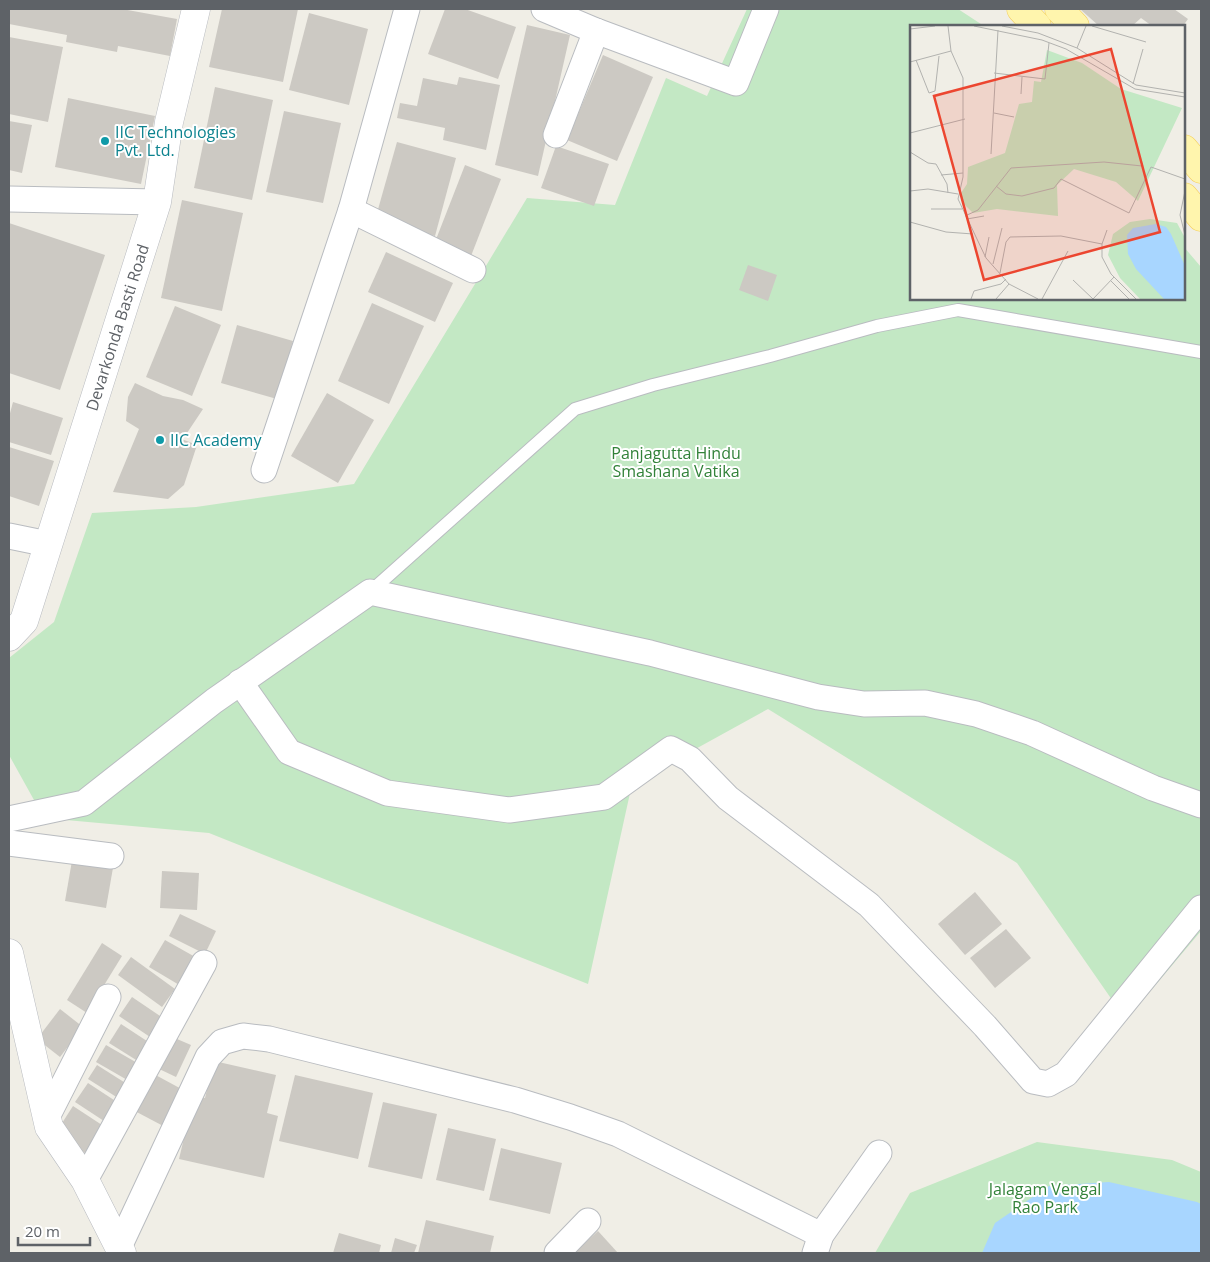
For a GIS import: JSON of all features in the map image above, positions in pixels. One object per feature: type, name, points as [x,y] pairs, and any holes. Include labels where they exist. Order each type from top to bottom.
[{"type":"main road","points":[[1021,9],[1035,25]]},
{"type":"main road","points":[[1059,9],[1074,25]]},
{"type":"main road","points":[[1185,150],[1201,169]]},
{"type":"main road","points":[[1185,198],[1201,217]]},
{"type":"street","name":"Devarkonda Basti Road","points":[[9,637],[24,621],[157,202],[168,122],[196,9]]},
{"type":"street","points":[[264,470],[350,210],[407,9]]},
{"type":"street","points":[[544,9],[596,31],[736,83],[766,9]]},
{"type":"street","points":[[556,135],[596,31]]},
{"type":"street","points":[[9,199],[157,202]]},
{"type":"street","points":[[350,210],[472,270]]},
{"type":"street","points":[[9,536],[48,544]]},
{"type":"street","points":[[9,819],[84,803],[214,701],[370,592],[650,653],[818,697],[864,704],[925,703],[976,714],[1032,733],[1153,788],[1201,805]]},
{"type":"street","points":[[240,682],[289,752],[386,793],[509,810],[604,797],[672,749],[690,759],[728,798],[869,905],[985,1026],[1033,1081],[1048,1084],[1066,1074],[1201,908]]},
{"type":"street","points":[[9,843],[111,856]]},
{"type":"street","points":[[9,953],[49,1127],[84,1180],[120,1250]]},
{"type":"street","points":[[84,1180],[204,963]]},
{"type":"street","points":[[47,1117],[108,997]]},
{"type":"street","points":[[120,1250],[208,1057],[222,1042],[243,1036],[270,1038],[516,1100],[618,1134],[818,1244],[879,1153]]},
{"type":"street","points":[[557,1253],[588,1221]]},
{"type":"lane","points":[[370,592],[575,409],[653,385],[770,356],[877,326],[958,310],[1201,352]]},
{"type":"green space","name":"Panjagutta Hindu Smashana Vatika","points":[[747,9],[958,9],[982,25],[910,25],[910,300],[1185,300],[1185,248],[1201,267],[1201,931],[1126,1020],[1017,863],[768,709],[632,784],[588,984],[209,833],[44,818],[9,755],[9,658],[54,622],[92,513],[196,507],[354,484],[527,198],[615,205],[666,78],[707,96]]},
{"type":"green space","name":"Jalagam Vengal Rao Park","points":[[1037,1142],[1172,1160],[1201,1172],[1201,1253],[875,1253],[910,1193]]},
{"type":"water","points":[[1109,1182],[1201,1204],[1201,1253],[982,1253],[995,1223],[1049,1186]]},
{"type":"building","points":[[9,9],[122,9],[177,19],[170,56],[118,46],[117,52],[66,42],[67,35],[9,24]]},
{"type":"building","points":[[222,9],[298,9],[283,82],[209,67]]},
{"type":"building","points":[[445,9],[465,9],[516,27],[498,79],[428,54]]},
{"type":"building","points":[[1080,9],[1174,9],[1188,19],[1184,25],[1151,25],[1141,18],[1133,25],[1098,25]]},
{"type":"building","points":[[309,13],[368,29],[349,105],[289,90]]},
{"type":"building","points":[[527,25],[570,35],[538,176],[495,165]]},
{"type":"building","points":[[9,37],[63,47],[48,122],[9,114]]},
{"type":"building","points":[[603,55],[653,77],[617,161],[567,140]]},
{"type":"building","points":[[459,77],[500,85],[486,150],[443,140],[445,128],[397,118],[400,103],[417,106],[423,78],[457,85]]},
{"type":"building","points":[[215,87],[273,100],[252,200],[194,188]]},
{"type":"building","name":"IIC Technologies Pvt. Ltd.","points":[[68,98],[155,116],[141,184],[55,167]]},
{"type":"building","points":[[284,111],[341,123],[323,203],[266,192]]},
{"type":"building","points":[[9,121],[32,125],[22,173],[9,170]]},
{"type":"building","points":[[397,142],[456,158],[435,236],[375,220]]},
{"type":"building","points":[[556,146],[609,164],[594,206],[541,188]]},
{"type":"building","points":[[465,165],[501,179],[471,256],[435,242]]},
{"type":"building","points":[[182,200],[243,213],[222,311],[161,298]]},
{"type":"building","points":[[9,223],[105,255],[60,390],[9,373]]},
{"type":"building","points":[[386,252],[453,283],[435,322],[368,292]]},
{"type":"building","points":[[748,265],[777,275],[768,301],[739,290]]},
{"type":"building","points":[[372,303],[424,326],[389,404],[338,381]]},
{"type":"building","points":[[175,306],[221,325],[192,396],[146,377]]},
{"type":"building","points":[[237,325],[293,341],[277,399],[221,383]]},
{"type":"building","name":"IIC Academy","points":[[135,383],[163,396],[183,400],[203,409],[187,433],[174,436],[197,445],[184,485],[168,499],[113,492],[139,429],[126,421],[128,397]]},
{"type":"building","points":[[327,393],[374,420],[338,483],[291,456]]},
{"type":"building","points":[[13,402],[63,418],[51,455],[9,442],[9,417]]},
{"type":"building","points":[[9,447],[54,461],[39,506],[9,496]]},
{"type":"building","points":[[73,855],[114,862],[106,908],[65,901]]},
{"type":"building","points":[[162,871],[199,873],[197,910],[160,908]]},
{"type":"building","points":[[975,892],[1002,924],[965,955],[938,924]]},
{"type":"building","points":[[180,914],[216,931],[205,954],[169,936]]},
{"type":"building","points":[[1006,929],[1031,958],[995,988],[970,958]]},
{"type":"building","points":[[165,940],[197,958],[181,986],[149,967]]},
{"type":"building","points":[[102,943],[122,956],[87,1013],[67,1000]]},
{"type":"building","points":[[131,957],[175,989],[162,1007],[118,975]]},
{"type":"building","points":[[132,997],[163,1018],[150,1037],[119,1016]]},
{"type":"building","points":[[60,1009],[83,1027],[60,1057],[37,1039]]},
{"type":"building","points":[[121,1024],[153,1045],[141,1063],[109,1043]]},
{"type":"building","points":[[170,1036],[191,1045],[176,1077],[155,1067]]},
{"type":"building","points":[[106,1045],[139,1064],[129,1081],[96,1062]]},
{"type":"building","points":[[214,1061],[276,1075],[267,1113],[278,1116],[264,1178],[179,1159],[194,1096],[205,1098]]},
{"type":"building","points":[[97,1065],[127,1084],[118,1098],[88,1079]]},
{"type":"building","points":[[150,1072],[187,1092],[167,1128],[131,1109]]},
{"type":"building","points":[[295,1075],[373,1093],[358,1159],[279,1141]]},
{"type":"building","points":[[88,1083],[120,1104],[107,1123],[75,1102]]},
{"type":"building","points":[[383,1102],[437,1114],[422,1179],[368,1167]]},
{"type":"building","points":[[73,1106],[102,1125],[85,1153],[55,1134]]},
{"type":"building","points":[[448,1128],[496,1139],[484,1191],[436,1180]]},
{"type":"building","points":[[501,1148],[562,1163],[550,1214],[489,1200]]},
{"type":"building","points":[[426,1220],[494,1236],[490,1253],[418,1253]]},
{"type":"building","points":[[598,1231],[618,1253],[574,1253]]},
{"type":"building","points":[[339,1233],[381,1245],[379,1253],[333,1253]]},
{"type":"building","points":[[395,1238],[417,1245],[414,1253],[391,1253]]},
{"type":"place","name":"IIC Technologies Pvt. Ltd.","points":[[105,141]]},
{"type":"place","name":"IIC Academy","points":[[160,440]]}]
